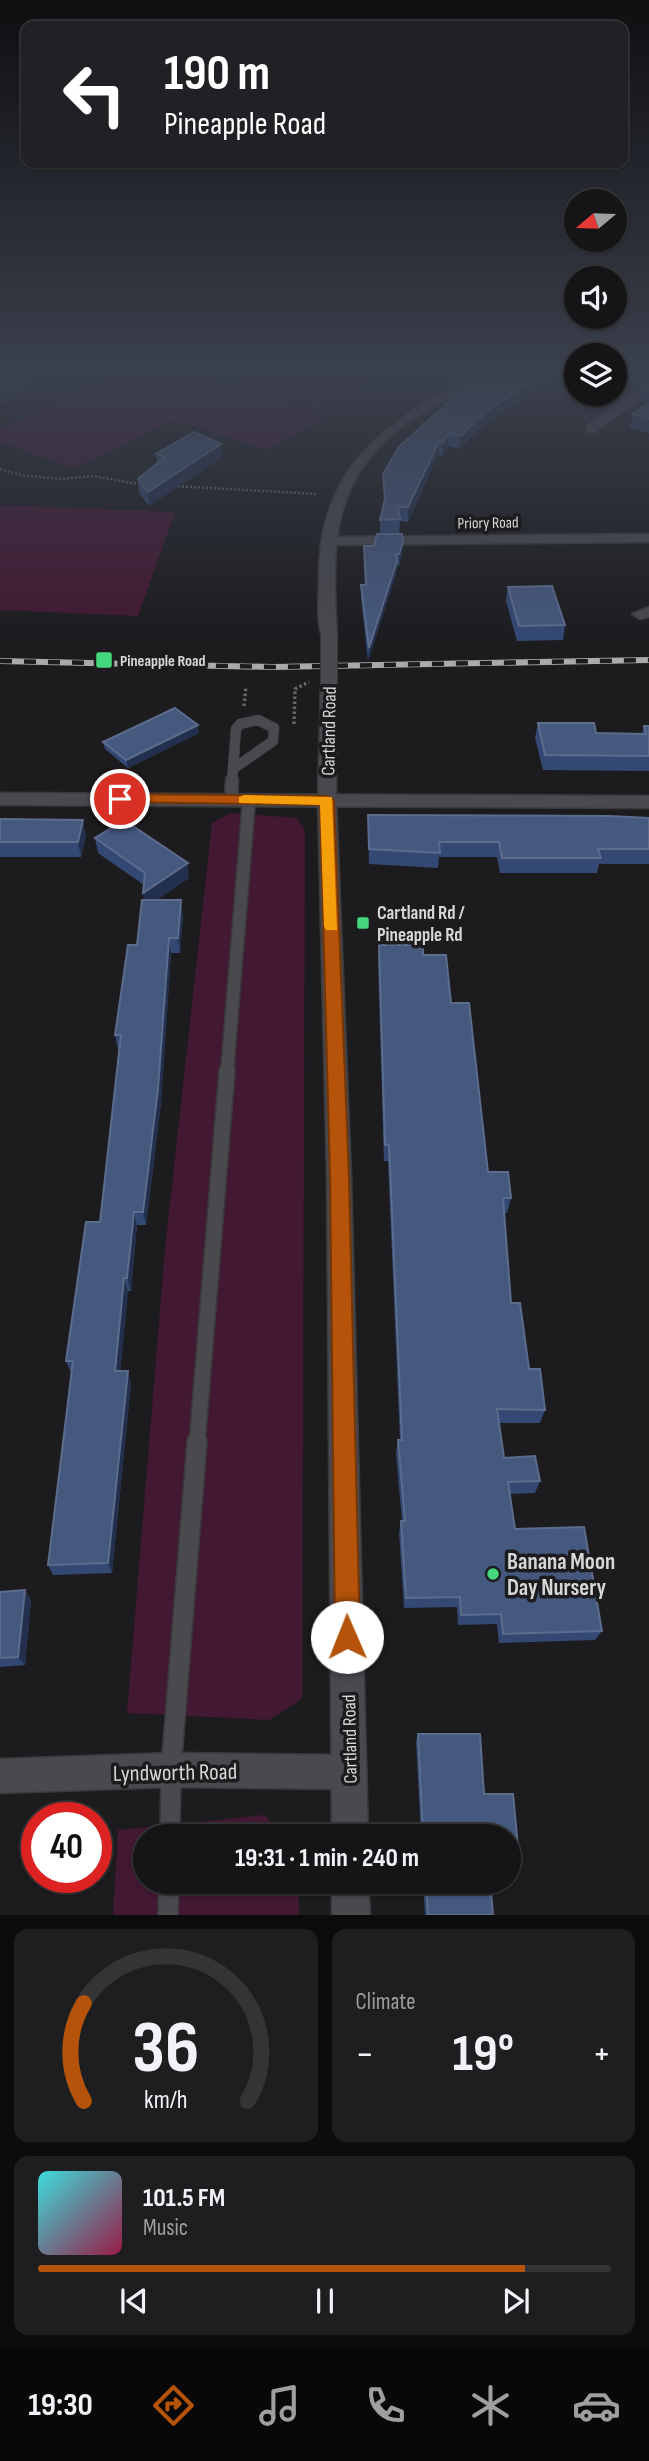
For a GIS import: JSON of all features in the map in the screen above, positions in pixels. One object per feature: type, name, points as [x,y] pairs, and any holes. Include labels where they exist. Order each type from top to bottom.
[{"type":"street","name":"Cartland Road","points":[[350,1824],[339,1177],[327,800],[328,541],[335,502],[361,461]]},
{"type":"street","name":"Priory Road","points":[[328,541],[648,540]]},
{"type":"street","points":[[0,799],[649,802]]},
{"type":"street","name":"Lyndworth Road","points":[[0,1776],[171,1770],[350,1772]]},
{"type":"street","points":[[350,1894],[351,1915]]},
{"type":"lane","points":[[170,1824],[171,1770],[240,800],[233,769],[234,735],[240,724],[258,720],[274,728],[273,741],[245,758],[233,769]]},
{"type":"lane","points":[[169,1894],[169,1915]]},
{"type":"path","points":[[0,469],[20,475],[61,479],[93,476],[154,486]]},
{"type":"path","points":[[164,486],[317,494]]},
{"type":"shaded area","points":[[54,461],[90,461],[75,469]]},
{"type":"shaded area","points":[[0,505],[175,512],[138,616],[0,610]]},
{"type":"shaded area","points":[[231,813],[296,818],[305,830],[302,1699],[269,1720],[127,1713],[165,1249],[212,823]]},
{"type":"shaded area","points":[[265,1815],[271,1824],[177,1824]]},
{"type":"shaded area","points":[[133,1828],[133,1894],[298,1894],[299,1915],[113,1915],[118,1830]]},
{"type":"building","points":[[160,461],[195,461],[148,492],[138,479]]},
{"type":"building","points":[[390,461],[430,461],[408,507],[398,507],[400,519],[380,520],[385,499],[383,474]]},
{"type":"building","points":[[377,534],[402,534],[403,543],[399,554],[396,554],[397,561],[369,648],[361,585],[366,585],[364,546],[374,546]]},
{"type":"building","points":[[552,586],[565,625],[519,626],[508,587]]},
{"type":"building","points":[[175,708],[198,725],[126,760],[103,742]]},
{"type":"building","points":[[538,723],[594,723],[596,733],[646,734],[644,726],[649,726],[649,756],[545,755]]},
{"type":"building","points":[[368,815],[649,818],[649,849],[598,849],[601,858],[502,858],[499,842],[439,842],[440,853],[369,849]]},
{"type":"building","points":[[0,819],[83,820],[78,842],[0,842]]},
{"type":"building","points":[[124,820],[188,863],[143,893],[145,873],[95,838]]},
{"type":"building","points":[[142,900],[181,900],[178,938],[169,938],[158,1089],[143,1212],[134,1212],[127,1278],[124,1278],[115,1371],[128,1371],[108,1563],[48,1565],[73,1361],[66,1361],[86,1222],[100,1222],[121,1035],[115,1035],[128,945],[137,945]]},
{"type":"building","points":[[379,945],[423,945],[423,955],[446,955],[451,1003],[469,1003],[488,1172],[508,1172],[511,1198],[503,1198],[511,1303],[520,1303],[529,1369],[540,1369],[545,1410],[497,1409],[504,1458],[535,1456],[540,1481],[508,1482],[515,1529],[584,1527],[602,1631],[503,1634],[501,1614],[461,1615],[460,1597],[406,1598],[401,1521],[405,1521],[398,1440],[402,1440],[389,1145],[385,1145]]},
{"type":"building","points":[[25,1590],[18,1657],[0,1658],[0,1592]]},
{"type":"building","points":[[418,1734],[480,1734],[484,1794],[513,1794],[516,1824],[422,1824]]},
{"type":"building","points":[[427,1894],[491,1894],[493,1915],[428,1915]]},
{"type":"railway","points":[[0,661],[273,667],[649,660]]},
{"type":"slow traffic","points":[[244,800],[327,800],[332,926]]},
{"type":"place","name":"Pineapple Road","points":[[104,660]]},
{"type":"place","name":"Cartland Rd / Pineapple Rd","points":[[363,923]]},
{"type":"place","name":"Banana Moon Day Nursery","points":[[493,1574]]},
{"type":"route","points":[[120,799],[327,800],[339,1177],[347,1637]]}]
